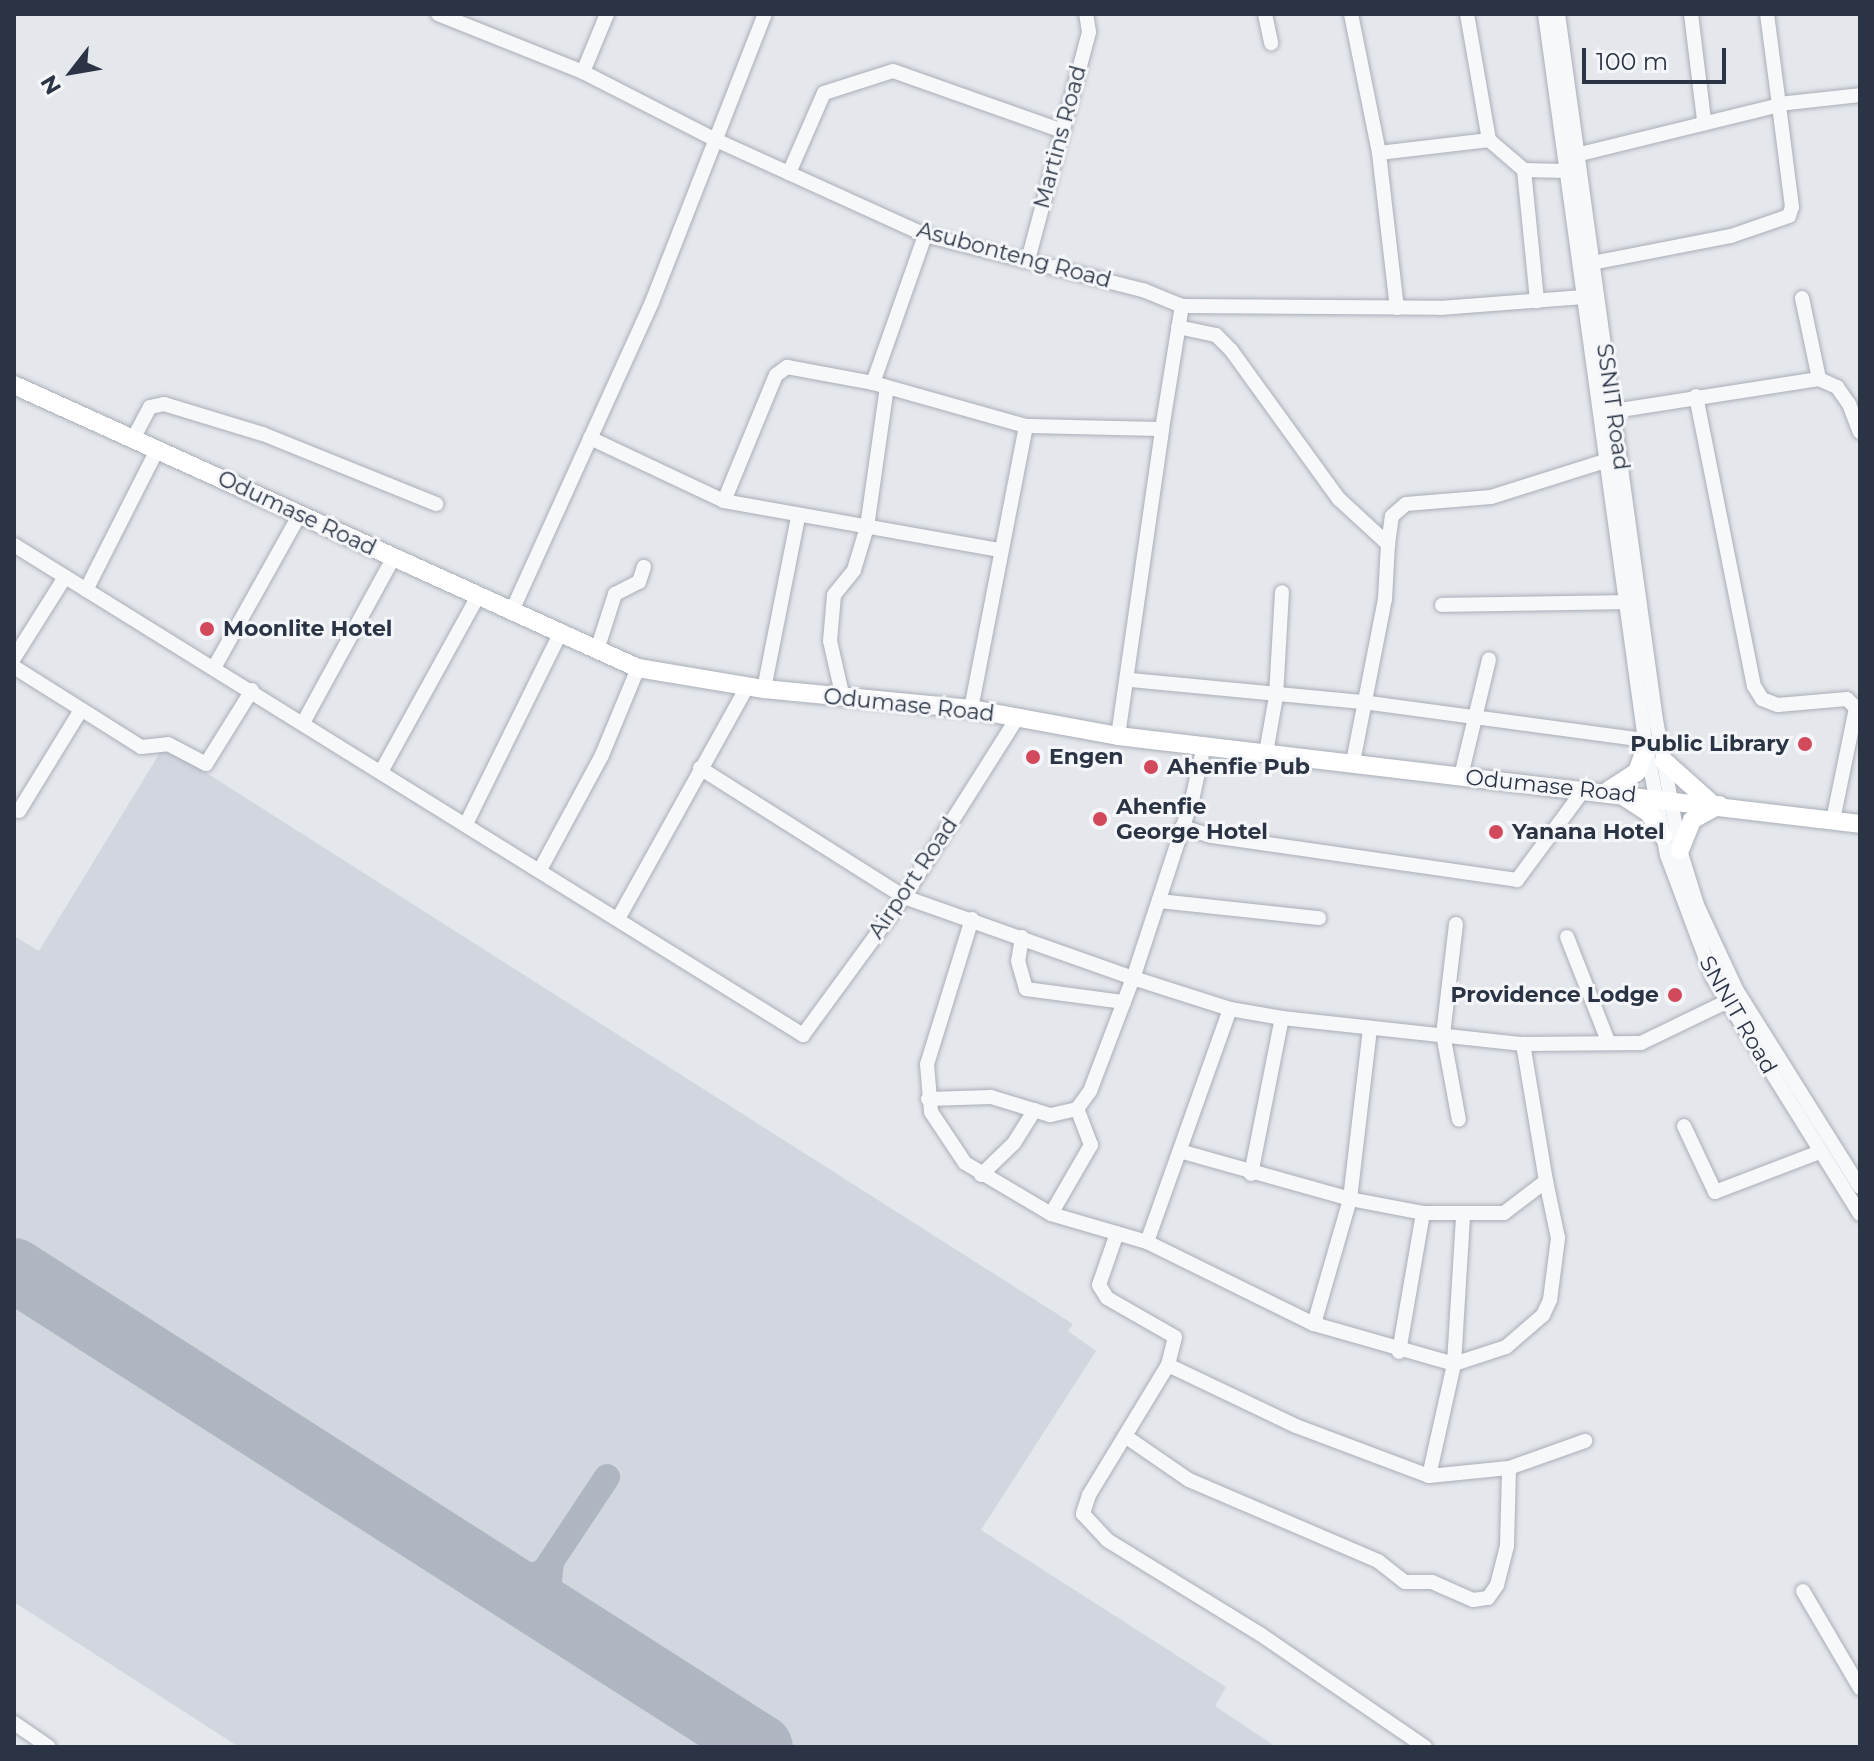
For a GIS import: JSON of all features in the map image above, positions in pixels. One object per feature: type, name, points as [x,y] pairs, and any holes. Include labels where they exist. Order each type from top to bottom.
[{"type":"main road","name":"Odumase Road","points":[[14,385],[158,448],[477,598],[638,668],[756,688],[971,709],[1118,736],[1609,790],[1860,824]]},
{"type":"main road","points":[[1645,744],[1637,772],[1609,790],[1645,810],[1663,836]]},
{"type":"main road","points":[[1664,761],[1716,805],[1692,820],[1680,850]]},
{"type":"street","name":"Asubonteng Road","points":[[438,14],[583,72],[716,140],[925,235],[1143,290],[1182,306],[1397,308],[1584,297]]},
{"type":"street","points":[[583,72],[607,14]]},
{"type":"street","points":[[511,613],[590,438],[716,140],[765,14]]},
{"type":"street","name":"Martins Road","points":[[1028,260],[1060,130],[1089,32],[1086,14]]},
{"type":"street","points":[[1265,14],[1271,43]]},
{"type":"street","points":[[1351,14],[1379,153],[1397,308]]},
{"type":"street","points":[[1467,14],[1489,140],[1524,170],[1537,301]]},
{"type":"street","name":"SSNIT Road","points":[[1545,14],[1562,98]]},
{"type":"street","name":"SSNIT Road","points":[[1558,14],[1562,98],[1584,297],[1645,744],[1663,799]]},
{"type":"street","points":[[1691,14],[1704,120]]},
{"type":"street","points":[[1592,263],[1731,236],[1789,216],[1792,207],[1767,14]]},
{"type":"street","points":[[789,173],[824,93],[893,71],[1060,130]]},
{"type":"street","points":[[1524,170],[1568,161],[1704,120],[1779,105],[1860,95]]},
{"type":"street","points":[[1379,153],[1489,140]]},
{"type":"street","name":"SSNIT Road","points":[[1568,161],[1592,263],[1664,761],[1663,799]]},
{"type":"street","points":[[843,698],[830,641],[834,595],[854,570],[867,527],[880,385],[925,235]]},
{"type":"street","points":[[1802,298],[1819,379]]},
{"type":"street","points":[[1118,736],[1130,680],[1162,429],[1182,306]]},
{"type":"street","points":[[1178,327],[1216,335],[1231,350],[1339,499],[1388,544]]},
{"type":"street","points":[[724,501],[776,375],[787,367],[880,385],[1026,426],[1162,429]]},
{"type":"street","points":[[1614,411],[1819,379],[1837,387],[1860,432]]},
{"type":"street","points":[[1696,396],[1754,686],[1762,699],[1778,705],[1847,699],[1856,708],[1833,820]]},
{"type":"street","points":[[134,437],[150,407],[164,404],[263,434],[436,504]]},
{"type":"street","points":[[971,709],[999,550],[1026,426]]},
{"type":"street","points":[[590,438],[724,501],[798,518],[999,550]]},
{"type":"street","points":[[86,590],[158,448]]},
{"type":"street","points":[[1353,762],[1385,599],[1392,516],[1406,504],[1491,497],[1608,460]]},
{"type":"street","points":[[215,666],[300,514]]},
{"type":"street","points":[[14,545],[619,917],[700,768],[756,688],[798,518]]},
{"type":"street","points":[[303,723],[394,557]]},
{"type":"street","points":[[597,650],[615,594],[639,582],[644,567]]},
{"type":"street","points":[[14,658],[65,577]]},
{"type":"street","points":[[1266,753],[1276,696],[1282,592]]},
{"type":"street","points":[[382,770],[477,598]]},
{"type":"street","points":[[1442,605],[1627,602]]},
{"type":"street","points":[[467,822],[560,634]]},
{"type":"street","points":[[1461,776],[1489,659]]},
{"type":"street","points":[[14,667],[141,747],[168,744],[206,764],[252,690]]},
{"type":"street","points":[[541,868],[602,755],[638,668]]},
{"type":"street","points":[[1130,680],[1363,702],[1474,716],[1645,744]]},
{"type":"street","points":[[19,811],[81,710]]},
{"type":"street","name":"Airport Road","points":[[619,917],[803,1035],[904,897],[1017,718]]},
{"type":"street","points":[[928,1099],[967,1095],[1065,1115],[1077,1109],[1090,1091],[1133,978],[1182,827],[1204,745]]},
{"type":"street","points":[[700,768],[904,897],[1230,1009],[1370,1030],[1443,1034],[1523,1044],[1657,1038],[1726,1002]]},
{"type":"street","points":[[1182,827],[1212,836],[1517,880],[1585,788]]},
{"type":"street","name":"SNNIT Road","points":[[1663,799],[1663,836],[1683,909],[1726,1002],[1820,1152],[1855,1189]]},
{"type":"street","name":"SNNIT Road","points":[[1663,799],[1697,905],[1737,991],[1855,1189],[1860,1214]]},
{"type":"street","points":[[1159,901],[1319,918]]},
{"type":"street","points":[[972,919],[927,1064],[928,1099],[945,1139],[981,1175],[1051,1214],[1147,1242],[1314,1324],[1399,1352],[1454,1364],[1506,1347],[1543,1315],[1550,1300],[1558,1238],[1523,1044]]},
{"type":"street","points":[[1456,924],[1443,1034],[1459,1120]]},
{"type":"street","points":[[1022,937],[1018,961],[1026,989],[1124,1002]]},
{"type":"street","points":[[1567,937],[1608,1041]]},
{"type":"street","points":[[1147,1242],[1183,1152],[1230,1009]]},
{"type":"street","points":[[1251,1174],[1282,1018]]},
{"type":"street","points":[[1314,1324],[1350,1199],[1370,1030]]},
{"type":"street","points":[[1051,1214],[1091,1145],[1077,1109]]},
{"type":"street","points":[[981,1175],[1009,1149],[1035,1110]]},
{"type":"street","points":[[1684,1126],[1715,1192],[1820,1152]]},
{"type":"street","points":[[1183,1152],[1251,1174],[1350,1199],[1463,1217],[1515,1208],[1546,1181]]},
{"type":"street","points":[[1399,1352],[1423,1213]]},
{"type":"street","points":[[1429,1476],[1454,1364],[1463,1217]]},
{"type":"street","points":[[1117,1233],[1099,1285],[1107,1298],[1175,1337],[1168,1365],[1089,1495],[1083,1514],[1097,1531],[1260,1634],[1425,1747]]},
{"type":"street","points":[[1168,1365],[1296,1426],[1429,1476],[1509,1468],[1585,1441]]},
{"type":"street","points":[[1125,1436],[1189,1480],[1378,1561],[1399,1579],[1432,1582],[1473,1600],[1488,1598],[1497,1585],[1507,1546],[1509,1468]]},
{"type":"street","points":[[1803,1591],[1860,1688]]},
{"type":"street","points":[[14,1723],[49,1747]]},
{"type":"shaded area","points":[[164,746],[1073,1324],[1068,1331],[1096,1351],[981,1530],[1226,1687],[1215,1706],[1276,1747],[239,1747],[14,1602],[14,936],[39,951]]},
{"type":"taxiway","points":[[494,1577],[523,1578],[544,1572],[607,1477]]},
{"type":"taxiway","points":[[551,1562],[548,1590],[565,1622]]},
{"type":"runway","points":[[14,1270],[761,1747]]},
{"type":"place","name":"Moonlite Hotel","points":[[207,629]]},
{"type":"place","name":"Public Library","points":[[1805,744]]},
{"type":"place","name":"Engen","points":[[1033,757]]},
{"type":"place","name":"Ahenfie Pub","points":[[1151,767]]},
{"type":"place","name":"Ahenfie George Hotel","points":[[1100,819]]},
{"type":"place","name":"Yanana Hotel","points":[[1496,832]]},
{"type":"place","name":"Providence Lodge","points":[[1675,995]]}]
